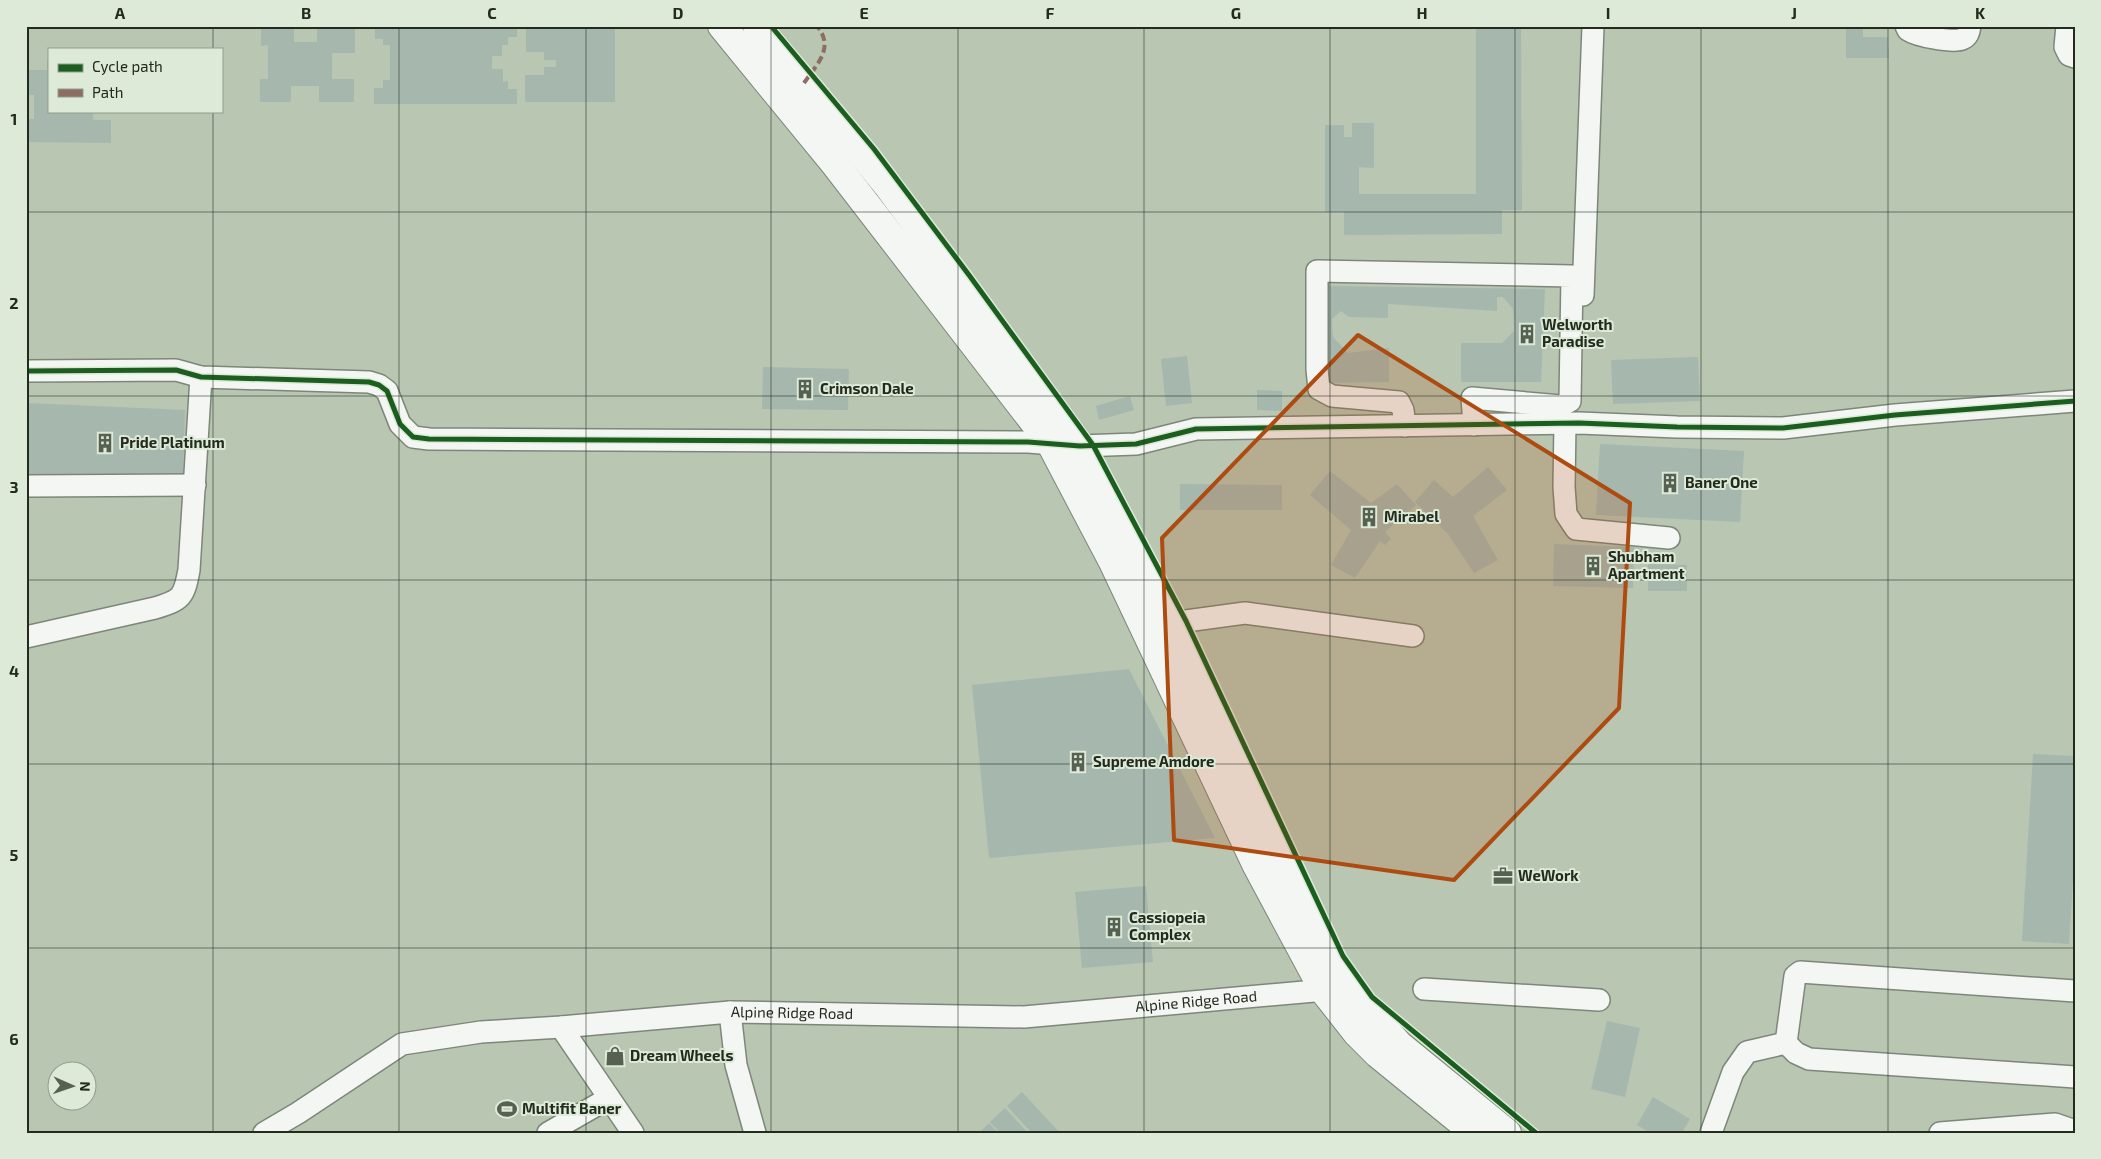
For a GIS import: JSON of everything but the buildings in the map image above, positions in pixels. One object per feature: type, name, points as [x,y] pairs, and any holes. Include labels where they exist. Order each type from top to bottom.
[{"type":"street","points":[[722,26],[835,164],[1051,444],[1113,562],[1158,628],[1246,782],[1330,968],[1336,989],[1357,1033],[1378,1054],[1474,1133]]},
{"type":"street","points":[[757,26],[888,186],[1080,446],[1158,628]]},
{"type":"street","points":[[1593,26],[1572,423],[1564,488],[1566,514],[1576,529],[1669,538]]},
{"type":"street","points":[[1906,26],[1915,35],[1957,40],[1964,39],[1969,32],[1970,26]]},
{"type":"street","points":[[2067,26],[2065,47],[2069,56],[2075,57]]},
{"type":"street","points":[[1406,426],[1403,410],[1399,402],[1332,396],[1319,389],[1317,369],[1317,271],[1572,276],[1570,401],[1561,406],[1472,398],[1474,425]]},
{"type":"street","points":[[26,371],[176,370],[201,377],[369,382],[379,385],[387,391],[400,424],[412,437],[429,439],[1028,442],[1080,446],[1136,444],[1196,429],[1572,423],[1677,427],[1783,428],[1895,416],[2075,401]]},
{"type":"street","points":[[26,637],[176,601],[185,592],[189,570],[201,377]]},
{"type":"street","points":[[26,486],[195,485]]},
{"type":"street","points":[[1158,628],[1245,613],[1413,636]]},
{"type":"street","points":[[1786,1044],[1795,976],[1800,972],[2075,991]]},
{"type":"street","points":[[1424,988],[1599,1000]]},
{"type":"street","points":[[1336,989],[1399,1045],[1507,1133]]},
{"type":"street","name":"Alpine Ridge Road","points":[[264,1133],[298,1113],[402,1044],[481,1032],[730,1012],[1024,1017],[1336,989]]},
{"type":"street","points":[[730,1012],[736,1065],[755,1133]]},
{"type":"street","points":[[561,1027],[633,1133]]},
{"type":"street","points":[[1786,1044],[1796,1053],[1809,1059],[2075,1077]]},
{"type":"street","points":[[1711,1133],[1733,1072],[1747,1052],[1786,1044]]},
{"type":"street","points":[[548,1133],[609,1098]]},
{"type":"street","points":[[1940,1133],[2055,1124],[2075,1131]]},
{"type":"highlighted area","points":[[1358,335],[1630,503],[1619,708],[1454,880],[1174,840],[1162,538]]},
{"type":"marked path","points":[[804,83],[819,62],[824,49],[822,34],[817,26]]},
{"type":"cycle path","points":[[771,26],[874,149],[1093,445],[1186,621],[1343,956],[1372,997],[1536,1133]]},
{"type":"cycle path","points":[[26,371],[176,370],[201,377],[369,382],[379,385],[387,391],[400,424],[413,437],[429,439],[1028,442],[1080,446],[1136,444],[1196,429],[1579,423],[1677,427],[1783,428],[1895,415],[2075,401]]},
{"type":"place","name":"Welworth Paradise","points":[[1527,334]]},
{"type":"place","name":"Crimson Dale","points":[[805,389]]},
{"type":"place","name":"Pride Platinum","points":[[105,443]]},
{"type":"place","name":"Baner One","points":[[1670,483]]},
{"type":"place","name":"Mirabel","points":[[1369,517]]},
{"type":"place","name":"Shubham Apartment","points":[[1593,566]]},
{"type":"place","name":"Supreme Amdore","points":[[1078,762]]},
{"type":"place","name":"WeWork","points":[[1503,876]]},
{"type":"place","name":"Cassiopeia Complex","points":[[1114,927]]},
{"type":"place","name":"Dream Wheels","points":[[615,1056]]},
{"type":"place","name":"Multifit Baner","points":[[507,1109]]}]
